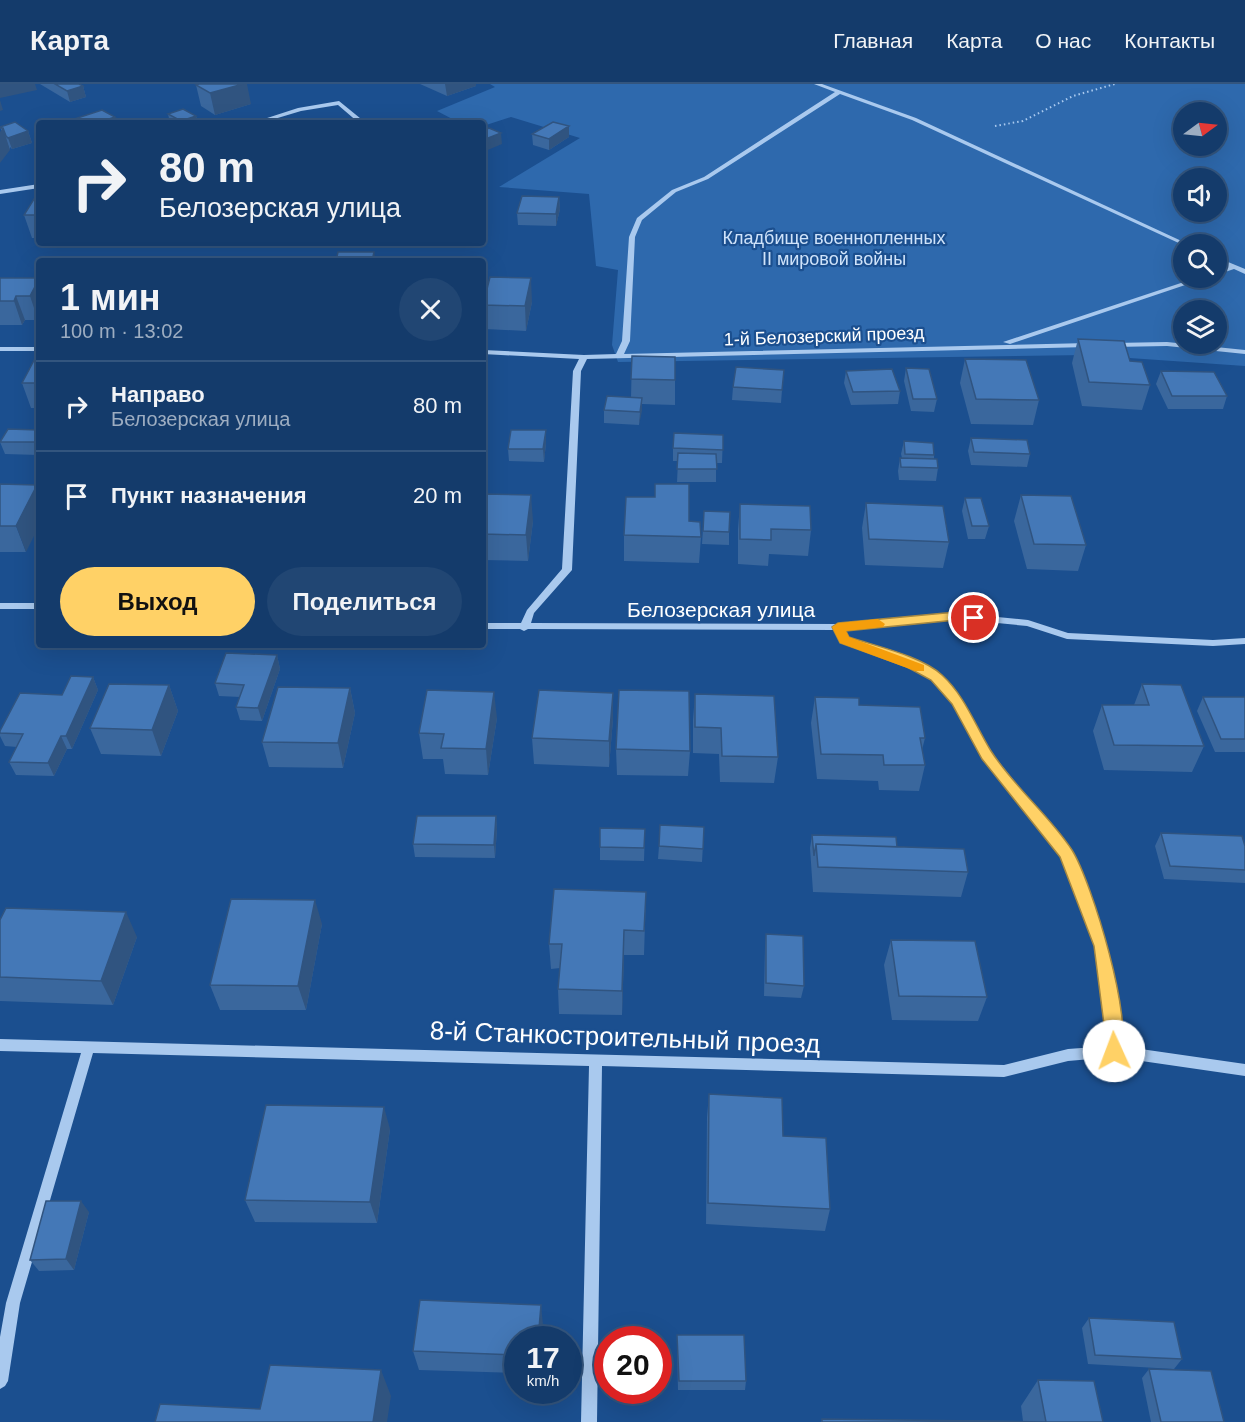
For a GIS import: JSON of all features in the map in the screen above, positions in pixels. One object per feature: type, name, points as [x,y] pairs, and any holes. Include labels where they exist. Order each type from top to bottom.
[{"type":"street","points":[[817,84],[914,119],[1173,238]]},
{"type":"street","points":[[619,356],[626,341],[632,237],[639,219],[674,191],[706,178],[838,93]]},
{"type":"street","points":[[265,120],[300,109],[339,103],[359,120]]},
{"type":"street","points":[[0,192],[36,186]]},
{"type":"street","points":[[1227,264],[1245,272]]},
{"type":"street","points":[[1227,269],[1234,267]]},
{"type":"street","points":[[995,346],[1173,288]]},
{"type":"street","name":"1-й Белозерский проезд","points":[[486,352],[584,357],[995,346],[1167,345],[1245,352]]},
{"type":"street","points":[[0,349],[36,349]]},
{"type":"street","points":[[524,628],[530,612],[567,570],[577,371],[584,357]]},
{"type":"street","points":[[0,606],[36,606]]},
{"type":"street","name":"Белозерская улица","points":[[486,626],[838,627],[956,616],[1028,623],[1067,636],[1213,643],[1245,641]]},
{"type":"street","points":[[838,627],[844,640],[911,663],[936,676],[957,701],[987,755],[1066,854],[1101,946],[1113,1018],[1114,1051]]},
{"type":"street","name":"8-й Станкостроительный проезд","points":[[0,1045],[1004,1071],[1068,1055],[1114,1051],[1245,1070]]},
{"type":"street","points":[[0,1381],[13,1303],[89,1046]]},
{"type":"street","points":[[589,1422],[596,1060]]},
{"type":"path","points":[[950,135],[1023,121],[1073,96],[1115,84]]},
{"type":"green space","name":"Кладбище военнопленных II мировой войны","points":[[490,84],[1245,84],[1245,366],[1086,355],[618,362],[612,345],[618,270],[596,266],[589,194],[499,187],[580,138],[511,117],[486,125],[486,120],[454,120],[437,111],[495,87]]},
{"type":"building","points":[[55,84],[79,84],[83,86],[67,91]]},
{"type":"building","points":[[243,84],[210,93],[196,85]]},
{"type":"building","points":[[183,109],[196,116],[179,120],[168,114]]},
{"type":"building","points":[[102,110],[115,117],[106,120],[71,120]]},
{"type":"building","points":[[15,122],[28,131],[8,138],[3,128],[0,127]]},
{"type":"building","points":[[553,122],[569,126],[549,139],[532,134]]},
{"type":"building","points":[[489,128],[501,133],[486,139],[486,130]]},
{"type":"building","points":[[36,196],[36,215],[24,215]]},
{"type":"building","points":[[522,196],[559,197],[556,214],[517,213]]},
{"type":"building","points":[[338,252],[374,252],[373,258],[337,258]]},
{"type":"building","points":[[490,277],[531,278],[525,306],[486,305]]},
{"type":"building","points":[[0,278],[36,278],[36,285],[30,296],[16,296],[14,301],[0,301]]},
{"type":"building","points":[[1078,339],[1124,341],[1130,361],[1142,362],[1150,385],[1089,382]]},
{"type":"building","points":[[632,356],[675,357],[675,380],[631,379]]},
{"type":"building","points":[[36,357],[36,383],[22,383]]},
{"type":"building","points":[[965,359],[1026,360],[1039,400],[976,399]]},
{"type":"building","points":[[736,367],[784,370],[782,390],[733,387]]},
{"type":"building","points":[[906,368],[929,369],[937,399],[913,399]]},
{"type":"building","points":[[892,369],[900,391],[853,392],[846,371]]},
{"type":"building","points":[[1161,371],[1214,372],[1227,396],[1172,396]]},
{"type":"building","points":[[607,396],[642,398],[640,412],[604,410]]},
{"type":"building","points":[[8,429],[36,430],[36,442],[0,442]]},
{"type":"building","points":[[511,430],[546,430],[543,449],[508,449]]},
{"type":"building","points":[[674,433],[723,435],[723,450],[673,448]]},
{"type":"building","points":[[971,438],[1027,440],[1030,454],[974,452]]},
{"type":"building","points":[[904,441],[933,443],[934,455],[905,454]]},
{"type":"building","points":[[678,453],[716,454],[717,469],[677,469]]},
{"type":"building","points":[[900,458],[937,459],[938,468],[901,467]]},
{"type":"building","points":[[0,484],[36,485],[16,526],[0,526]]},
{"type":"building","points":[[655,484],[689,484],[689,521],[700,522],[701,537],[624,535],[626,497],[655,497]]},
{"type":"building","points":[[486,494],[531,495],[526,535],[486,534]]},
{"type":"building","points":[[1021,495],[1071,496],[1086,545],[1034,544]]},
{"type":"building","points":[[965,498],[981,498],[989,526],[972,526]]},
{"type":"building","points":[[866,503],[943,506],[949,542],[869,539]]},
{"type":"building","points":[[740,504],[810,506],[811,530],[771,529],[771,540],[740,539]]},
{"type":"building","points":[[704,511],[730,512],[729,532],[703,531]]},
{"type":"building","points":[[226,653],[277,655],[258,708],[236,707],[244,685],[215,683]]},
{"type":"building","points":[[71,676],[93,677],[66,736],[61,736],[48,763],[9,762],[23,734],[0,733],[0,731],[20,693],[62,695]]},
{"type":"building","points":[[109,684],[169,685],[152,730],[90,728]]},
{"type":"building","points":[[1142,684],[1181,685],[1204,746],[1114,745],[1102,705],[1149,705]]},
{"type":"building","points":[[278,687],[350,688],[338,743],[262,742]]},
{"type":"building","points":[[427,690],[494,692],[486,749],[441,748],[444,734],[419,733]]},
{"type":"building","points":[[539,690],[613,693],[609,741],[532,738]]},
{"type":"building","points":[[619,690],[689,691],[690,751],[616,749]]},
{"type":"building","points":[[695,694],[774,696],[778,757],[722,756],[721,728],[695,727]]},
{"type":"building","points":[[815,697],[859,698],[859,705],[920,707],[925,738],[920,738],[925,765],[884,765],[883,755],[821,754]]},
{"type":"building","points":[[1203,697],[1245,697],[1245,739],[1221,739]]},
{"type":"building","points":[[417,816],[496,816],[494,845],[413,844]]},
{"type":"building","points":[[660,825],[704,827],[703,849],[659,846]]},
{"type":"building","points":[[600,828],[645,829],[644,848],[600,847]]},
{"type":"building","points":[[1161,833],[1242,836],[1245,846],[1245,870],[1170,866]]},
{"type":"building","points":[[812,835],[896,837],[897,847],[816,844],[814,856]]},
{"type":"building","points":[[816,844],[964,849],[968,872],[818,867]]},
{"type":"building","points":[[554,889],[646,892],[644,931],[624,930],[622,991],[558,989],[562,944],[549,944]]},
{"type":"building","points":[[231,899],[315,900],[298,986],[210,985]]},
{"type":"building","points":[[6,908],[126,912],[101,981],[0,977],[0,920]]},
{"type":"building","points":[[766,934],[803,936],[804,986],[766,983]]},
{"type":"building","points":[[891,940],[975,941],[987,997],[899,996]]},
{"type":"building","points":[[709,1094],[782,1098],[783,1136],[826,1138],[830,1209],[708,1203]]},
{"type":"building","points":[[266,1105],[384,1107],[370,1202],[245,1200]]},
{"type":"building","points":[[46,1201],[81,1201],[66,1259],[30,1260]]},
{"type":"building","points":[[420,1300],[541,1305],[539,1326],[504,1326],[504,1354],[413,1351]]},
{"type":"building","points":[[1089,1318],[1174,1322],[1182,1359],[1095,1355]]},
{"type":"building","points":[[677,1335],[744,1335],[746,1381],[679,1381]]},
{"type":"building","points":[[270,1365],[381,1370],[373,1422],[155,1422],[160,1404],[260,1409]]},
{"type":"building","points":[[1149,1369],[1211,1371],[1224,1422],[1161,1422]]},
{"type":"building","points":[[1038,1380],[1094,1381],[1103,1422],[1046,1422]]},
{"type":"building","points":[[822,1419],[1046,1422],[822,1422]]},
{"type":"slow traffic","points":[[878,624],[838,627],[844,640],[911,663],[919,668]]},
{"type":"route","points":[[974,618],[956,616],[838,627],[844,640],[911,663],[936,676],[957,701],[987,755],[1066,854],[1101,946],[1113,1018],[1114,1051]]}]
